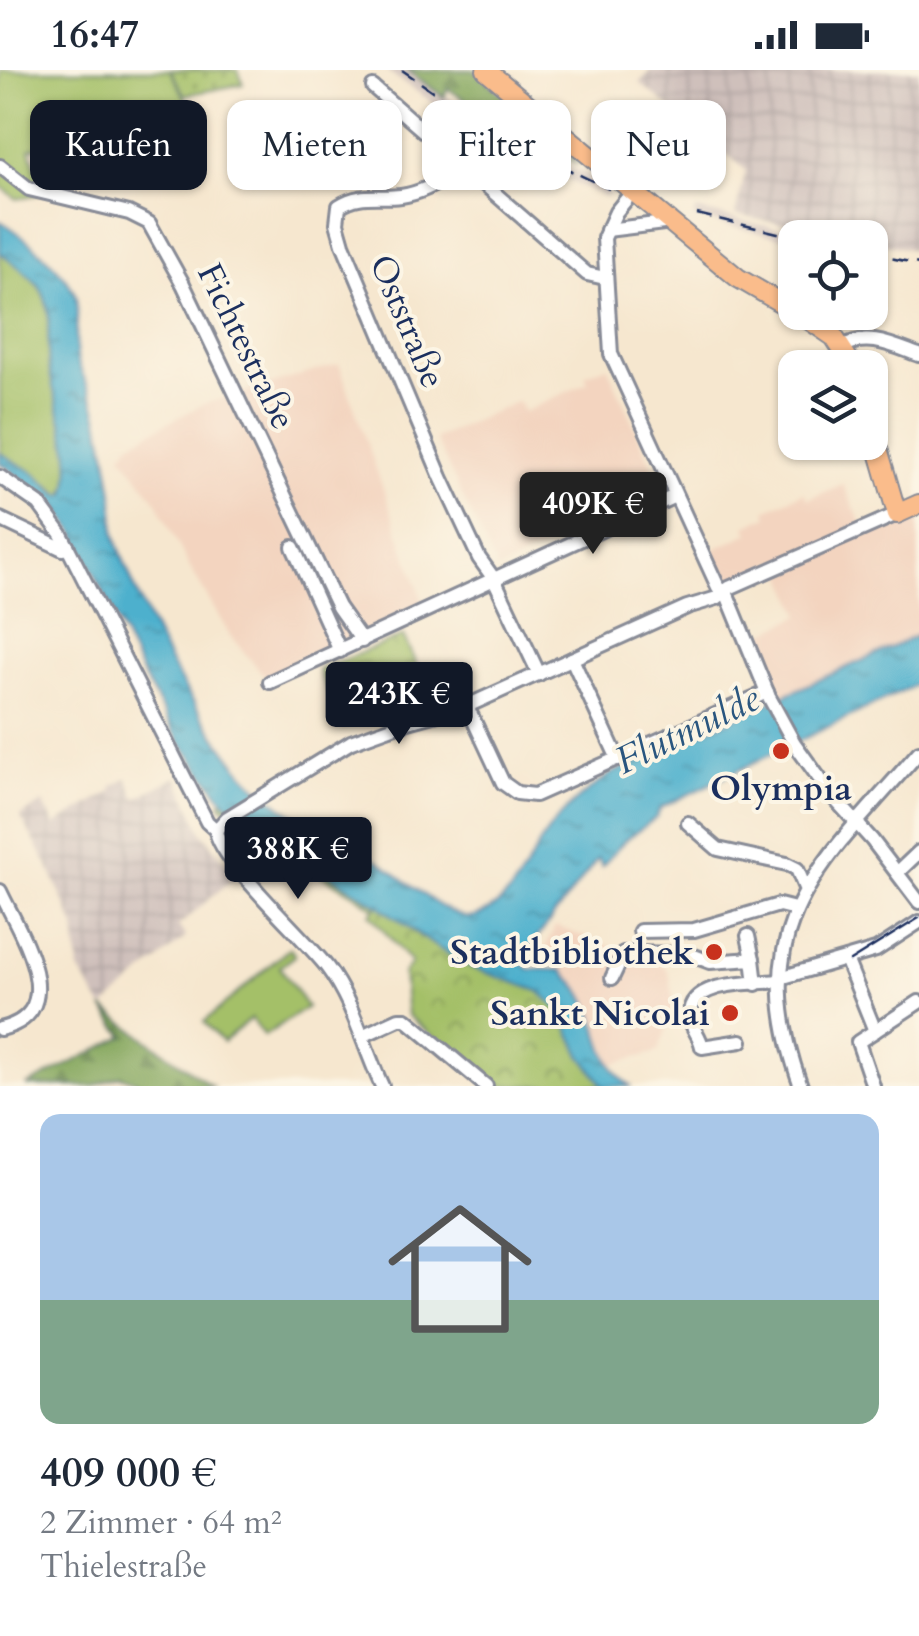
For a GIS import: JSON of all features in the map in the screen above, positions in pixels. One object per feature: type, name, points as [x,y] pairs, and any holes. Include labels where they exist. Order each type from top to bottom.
[{"type":"main road","points":[[486,70],[738,278],[778,301]]},
{"type":"main road","points":[[820,330],[844,350]]},
{"type":"main road","points":[[881,460],[897,514],[919,504]]},
{"type":"street","points":[[372,88],[422,130]]},
{"type":"street","name":"Fichtestraße","points":[[0,166],[29,189],[129,213],[149,223],[200,318],[338,607],[362,641]]},
{"type":"street","name":"Oststraße","points":[[425,190],[399,196],[351,198],[339,206],[338,223],[343,244],[441,477],[479,558],[494,579]]},
{"type":"street","points":[[492,190],[588,274],[605,278]]},
{"type":"street","points":[[633,191],[616,212],[603,248],[612,360],[718,586],[726,592],[769,696],[794,743],[919,902]]},
{"type":"street","points":[[607,230],[672,222]]},
{"type":"street","points":[[842,347],[870,340],[919,355]]},
{"type":"street","points":[[0,477],[48,513],[207,822],[216,830],[231,859],[339,985],[382,1086]]},
{"type":"street","points":[[270,682],[675,496]]},
{"type":"street","points":[[216,830],[228,818],[335,750],[379,731],[467,706],[686,607],[708,593],[726,592],[897,514]]},
{"type":"street","points":[[2,525],[68,548]]},
{"type":"street","points":[[292,547],[340,651]]},
{"type":"street","points":[[494,579],[539,674]]},
{"type":"street","points":[[572,660],[618,758]]},
{"type":"street","points":[[467,706],[503,783],[518,794],[542,793],[769,696]]},
{"type":"street","points":[[800,1086],[784,1028],[780,980],[786,934],[794,909],[820,865],[919,752]]},
{"type":"street","points":[[688,823],[718,849],[787,864],[796,870],[805,888]]},
{"type":"street","points":[[898,872],[919,852]]},
{"type":"street","points":[[0,891],[32,960],[39,986],[36,1003],[26,1016],[0,1029]]},
{"type":"street","points":[[640,932],[694,930],[778,905],[794,909]]},
{"type":"street","points":[[710,987],[780,980],[876,950],[919,922]]},
{"type":"street","points":[[748,936],[756,984]]},
{"type":"street","points":[[612,978],[620,957],[628,952],[690,954],[710,962],[753,959]]},
{"type":"street","points":[[846,959],[875,1031]]},
{"type":"street","points":[[710,962],[710,987],[691,1008],[693,1028],[700,1034],[702,1047],[741,1041]]},
{"type":"street","points":[[873,1086],[858,1042],[919,1002]]},
{"type":"street","points":[[362,1036],[406,1019],[486,1086]]},
{"type":"shaded area","points":[[385,70],[407,70],[452,100],[429,100]]},
{"type":"shaded area","points":[[651,70],[919,70],[919,251],[888,245],[888,220],[778,220],[778,223],[735,215],[746,170],[726,154],[726,100],[661,100],[640,83]]},
{"type":"shaded area","points":[[571,168],[591,176],[591,190],[609,190],[607,198],[571,182]]},
{"type":"shaded area","points":[[696,210],[778,229],[778,237],[694,218]]},
{"type":"shaded area","points":[[339,364],[425,607],[270,682],[231,637],[157,502],[122,455],[130,443],[204,404]]},
{"type":"shaded area","points":[[607,366],[658,479],[657,493],[498,570],[435,439],[518,401],[524,412],[588,382],[585,375]]},
{"type":"shaded area","points":[[843,484],[867,535],[919,512],[919,635],[776,699],[752,639],[801,615],[779,561],[726,583],[711,551],[749,533],[746,526],[768,516],[766,510],[804,492],[808,499]]},
{"type":"shaded area","points":[[177,777],[202,832],[236,876],[178,926],[186,937],[103,1008],[79,970],[75,927],[49,867],[20,816],[43,803],[55,825],[113,791],[112,787],[127,778],[136,798]]},
{"type":"shaded area","points":[[555,926],[666,967],[674,1008],[658,1052],[612,1064],[591,1009],[563,970],[543,960]]},
{"type":"green space","points":[[0,70],[170,70],[186,100],[30,100],[30,190],[52,191],[17,199],[0,186]]},
{"type":"green space","points":[[170,70],[238,70],[243,84],[185,95]]},
{"type":"green space","points":[[407,70],[474,70],[510,100],[465,100],[448,89],[444,97]]},
{"type":"green space","points":[[0,252],[36,283],[47,304],[49,366],[69,451],[69,483],[63,496],[0,453]]},
{"type":"green space","points":[[403,636],[434,702],[343,727],[318,670]]},
{"type":"green space","points":[[223,799],[262,832],[571,1031],[581,1055],[604,1086],[429,947],[357,896],[262,840],[220,804]]},
{"type":"green space","points":[[378,905],[471,967],[539,991],[549,999],[561,1012],[581,1055],[604,1086],[494,1086],[407,1015],[403,974],[411,963],[370,914]]},
{"type":"green space","points":[[290,948],[295,956],[280,967],[307,1007],[264,1036],[251,1018],[223,1042],[204,1022]]},
{"type":"green space","points":[[103,1008],[212,1086],[148,1086],[120,1076],[93,1086],[26,1086],[124,1036]]},
{"type":"water","points":[[0,221],[31,243],[75,295],[76,354],[104,439],[118,545],[154,631],[200,713],[236,764],[268,796],[302,820],[378,861],[452,913],[474,917],[499,904],[560,816],[612,773],[919,635],[919,683],[660,808],[657,817],[625,840],[602,866],[598,858],[519,961],[529,969],[562,970],[591,1009],[616,1072],[632,1086],[604,1086],[581,1055],[561,1012],[539,991],[471,967],[262,832],[223,799],[179,741],[142,674],[75,533],[54,502],[0,463],[0,453],[36,474],[59,495],[66,495],[70,462],[49,365],[47,303],[36,283],[0,252]]},
{"type":"tram line","points":[[850,961],[919,918]]},
{"type":"railway","points":[[402,70],[496,135],[591,180]]},
{"type":"railway","points":[[697,214],[778,233]]},
{"type":"railway","points":[[888,258],[919,264]]},
{"type":"place","name":"Olympia","points":[[781,751]]},
{"type":"place","name":"Stadtbibliothek","points":[[714,952]]},
{"type":"place","name":"Sankt Nicolai","points":[[730,1013]]},
{"type":"water label","name":"Flutmulde","points":[[687,729]]}]
